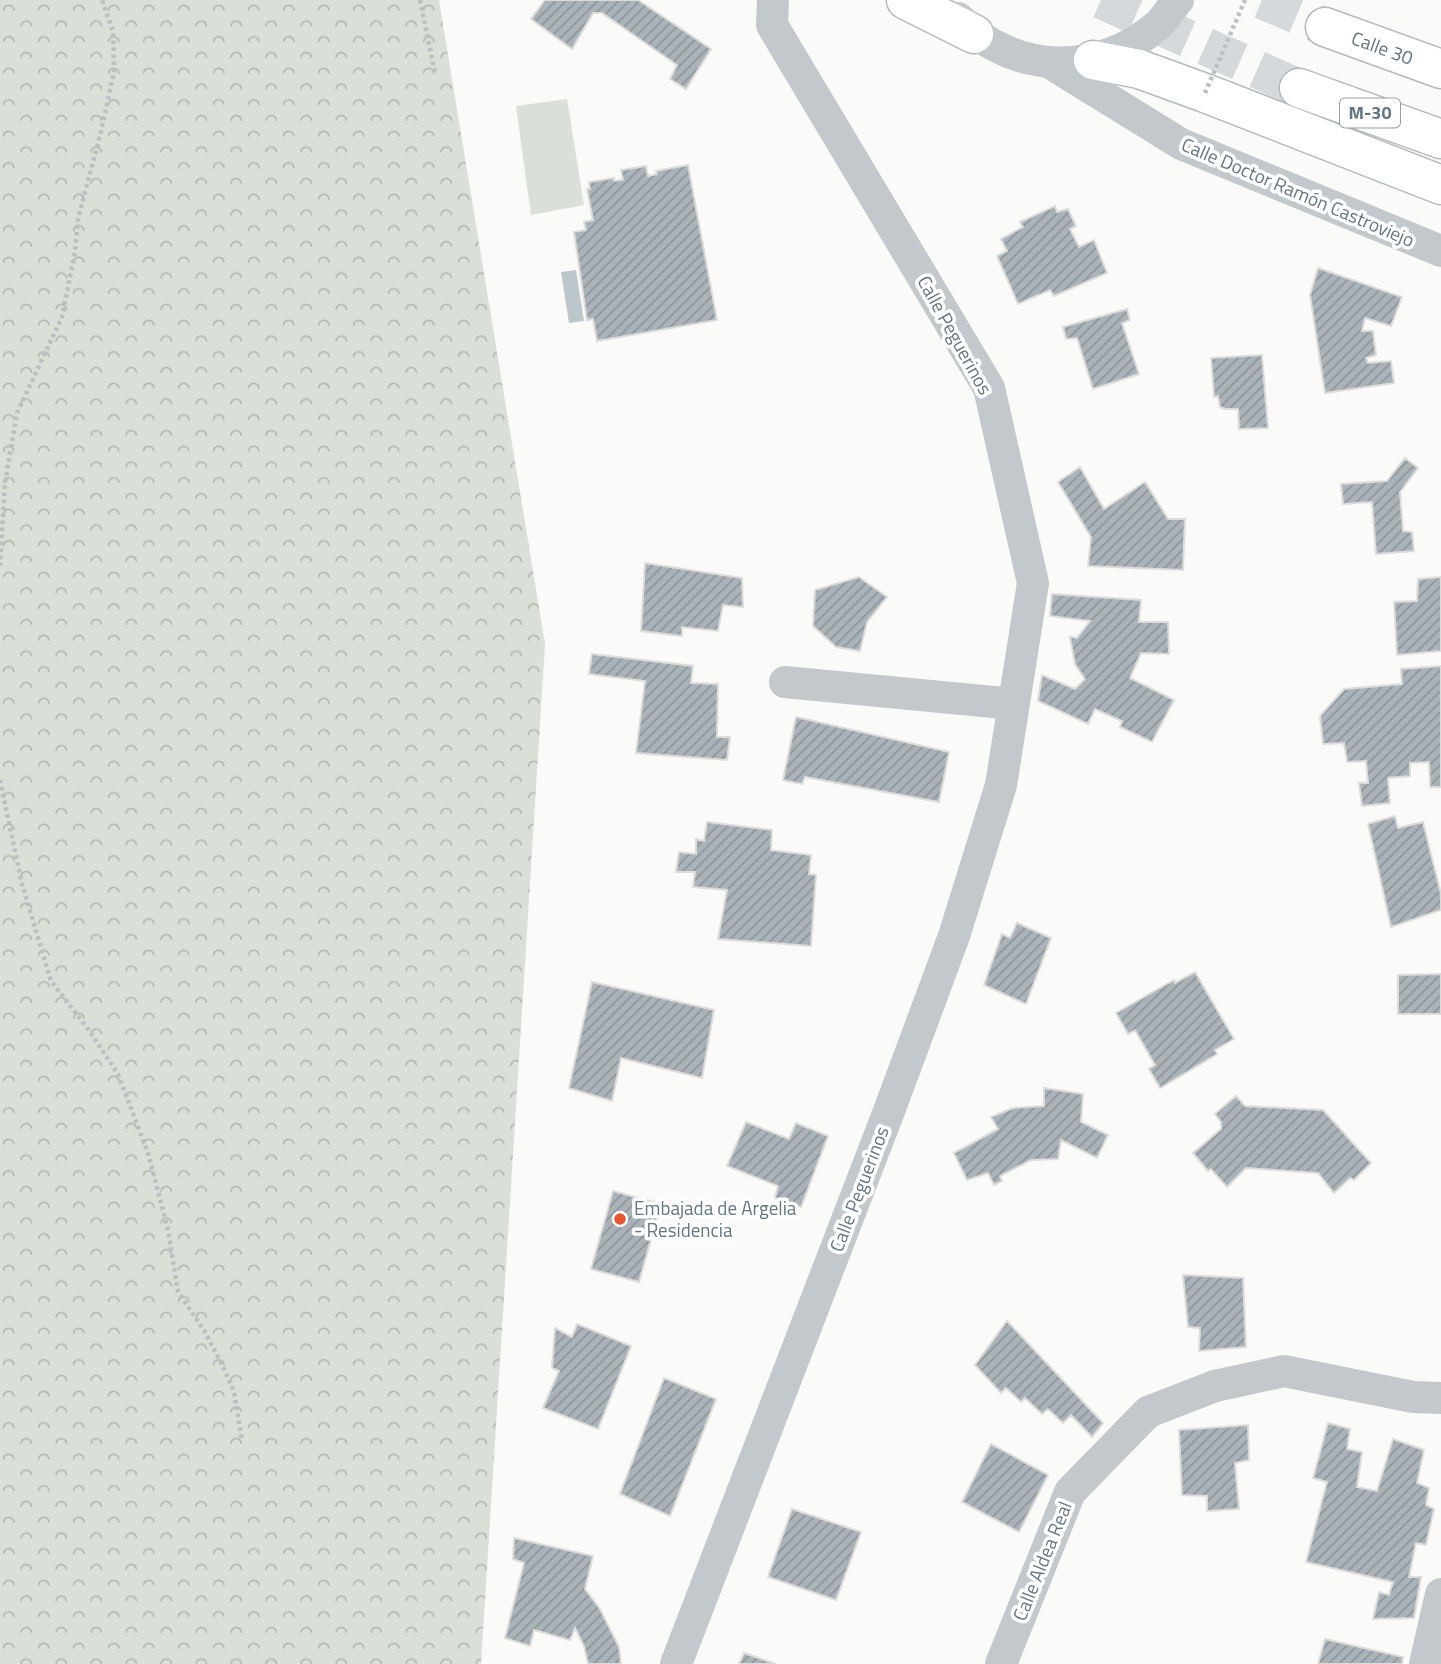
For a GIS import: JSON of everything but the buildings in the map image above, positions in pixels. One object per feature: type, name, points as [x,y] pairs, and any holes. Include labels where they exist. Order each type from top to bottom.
[{"type":"highway","points":[[906,0],[974,34]]},
{"type":"highway","name":"Calle 30","points":[[1325,27],[1441,69]]},
{"type":"highway","points":[[1093,60],[1139,69],[1441,185]]},
{"type":"highway","name":"M-30","points":[[1299,88],[1441,139]]},
{"type":"street","name":"Calle Peguerinos","points":[[676,1664],[954,936],[1001,785],[1033,583],[989,388],[772,24],[773,0]]},
{"type":"street","points":[[942,0],[974,34],[1011,55],[1050,63],[1093,60],[1128,47],[1160,24],[1178,0]]},
{"type":"street","name":"Calle Doctor Ramón Castroviejo","points":[[1050,63],[1181,144],[1441,251]]},
{"type":"street","points":[[785,682],[1014,704]]},
{"type":"street","name":"Calle Aldea Real","points":[[1001,1664],[1070,1492],[1148,1412],[1215,1386],[1284,1371],[1413,1397],[1441,1398]]},
{"type":"street","points":[[1425,1664],[1441,1594]]},
{"type":"path","points":[[0,566],[5,483],[17,413],[62,317],[75,252],[78,219],[114,71],[113,31],[102,0]]},
{"type":"path","points":[[420,0],[435,73]]},
{"type":"path","points":[[1205,93],[1245,0]]},
{"type":"path","points":[[0,780],[22,884],[51,981],[118,1074],[148,1153],[168,1230],[178,1292],[205,1332],[234,1392],[242,1441]]},
{"type":"green space","points":[[0,0],[439,0],[545,644],[481,1664],[0,1664]]},
{"type":"green space","points":[[567,99],[584,205],[531,215],[516,106]]},
{"type":"shaded area","points":[[576,270],[584,321],[569,323],[561,272]]},
{"type":"tunnel","points":[[1101,0],[1299,88]]},
{"type":"tunnel","points":[[1262,0],[1325,27]]},
{"type":"place","name":"Embajada de Argelia - Residencia","points":[[620,1219]]}]
